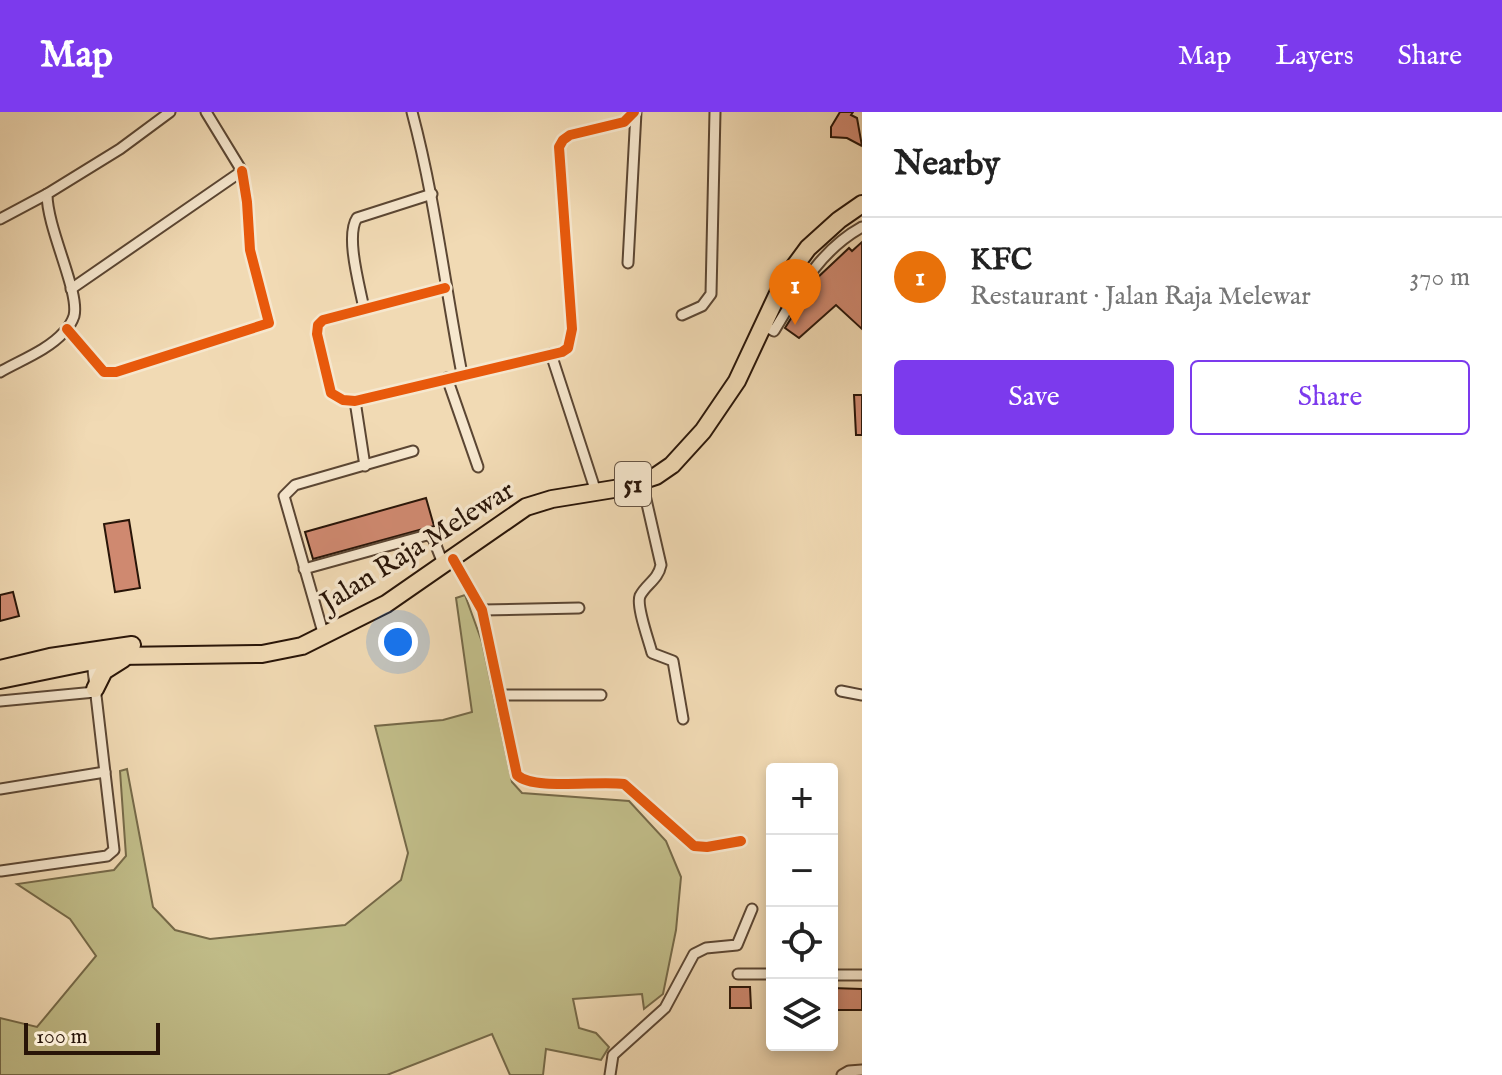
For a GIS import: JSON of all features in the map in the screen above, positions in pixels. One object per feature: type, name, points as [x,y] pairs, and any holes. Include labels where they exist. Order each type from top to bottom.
[{"type":"highway","name":"Jalan Raja Melewar","points":[[0,680],[52,663],[141,644],[211,647],[262,654],[291,649],[386,604],[526,507],[642,482],[672,465],[703,431],[737,381],[782,285],[808,248],[862,204]]},
{"type":"highway","name":"Jalan Raja Melewar","points":[[0,669],[152,655],[244,653]]},
{"type":"highway","points":[[95,690],[104,671],[112,664],[122,659],[152,655]]},
{"type":"highway","points":[[52,663],[87,674],[95,690]]},
{"type":"street","points":[[0,219],[120,149],[170,112]]},
{"type":"street","points":[[67,329],[104,372],[116,372],[269,323],[250,250],[242,171],[206,112]]},
{"type":"street","points":[[412,112],[432,194],[445,288],[462,374]]},
{"type":"street","points":[[445,288],[323,320],[318,325],[317,334],[328,388],[335,397],[355,401],[568,348],[572,336],[561,142],[570,135],[624,122],[635,112]]},
{"type":"street","points":[[628,263],[635,112]]},
{"type":"street","points":[[682,315],[702,306],[711,294],[715,112]]},
{"type":"street","points":[[71,289],[242,171]]},
{"type":"street","points":[[0,372],[56,340],[74,316],[71,289],[47,209],[47,194]]},
{"type":"street","points":[[364,309],[352,239],[353,223],[357,218],[432,194]]},
{"type":"street","points":[[765,326],[774,331],[803,283],[824,257],[847,235],[862,227]]},
{"type":"street","points":[[551,354],[596,492]]},
{"type":"street","points":[[447,378],[478,467]]},
{"type":"street","points":[[355,401],[365,466]]},
{"type":"street","points":[[324,636],[284,496],[295,485],[413,451]]},
{"type":"street","points":[[642,482],[661,565],[657,578],[642,593],[639,603],[652,653],[673,661],[683,719]]},
{"type":"street","points":[[304,569],[427,535],[433,538],[482,610],[517,775],[538,782],[624,784],[694,846],[741,841]]},
{"type":"street","points":[[482,610],[579,608]]},
{"type":"street","points":[[1,871],[112,854],[114,850],[92,661]]},
{"type":"street","points":[[0,701],[95,690]]},
{"type":"street","points":[[841,691],[862,695]]},
{"type":"street","points":[[501,695],[601,695]]},
{"type":"street","points":[[0,789],[105,772]]},
{"type":"street","points":[[610,1075],[613,1055],[665,1008],[694,954],[706,948],[737,945],[752,909]]},
{"type":"street","points":[[738,974],[766,974]]},
{"type":"street","points":[[838,975],[862,975]]},
{"type":"street","points":[[842,1075],[862,1070]]},
{"type":"shaded area","points":[[465,595],[482,642],[512,782],[522,793],[629,801],[666,841],[681,877],[676,930],[663,994],[644,1009],[642,994],[573,999],[579,1028],[596,1033],[609,1047],[601,1060],[546,1049],[543,1075],[510,1075],[492,1034],[387,1075],[0,1075],[0,1018],[37,1027],[96,956],[70,919],[17,884],[114,870],[126,856],[120,771],[127,769],[153,907],[175,930],[210,939],[345,925],[401,880],[408,853],[375,726],[443,720],[472,712],[456,598]]},
{"type":"building","points":[[840,112],[853,112],[851,115],[857,118],[862,146],[847,138],[831,137],[831,127]]},
{"type":"building","points":[[862,242],[862,329],[836,305],[799,338],[785,328],[815,280],[849,248],[852,251]]},
{"type":"building","points":[[854,395],[862,395],[862,435],[856,435]]},
{"type":"building","points":[[426,498],[434,526],[313,559],[305,532]]},
{"type":"building","points":[[129,520],[140,588],[115,592],[104,524]]},
{"type":"building","points":[[13,592],[19,616],[0,621],[0,595]]},
{"type":"building","points":[[730,987],[750,987],[751,1008],[730,1008]]},
{"type":"building","points":[[838,988],[862,989],[862,1010],[838,1010]]},
{"type":"cycle path","points":[[445,288],[323,320],[318,325],[317,334],[331,393],[343,400],[355,401],[562,352],[568,348],[572,329],[559,147],[570,135],[624,122],[634,112]]},
{"type":"cycle path","points":[[67,329],[104,372],[116,372],[269,323],[250,250],[242,171]]},
{"type":"cycle path","points":[[453,559],[482,610],[517,775],[537,783],[624,784],[694,846],[741,841]]},
{"type":"place","name":"KFC","points":[[795,325]]}]
